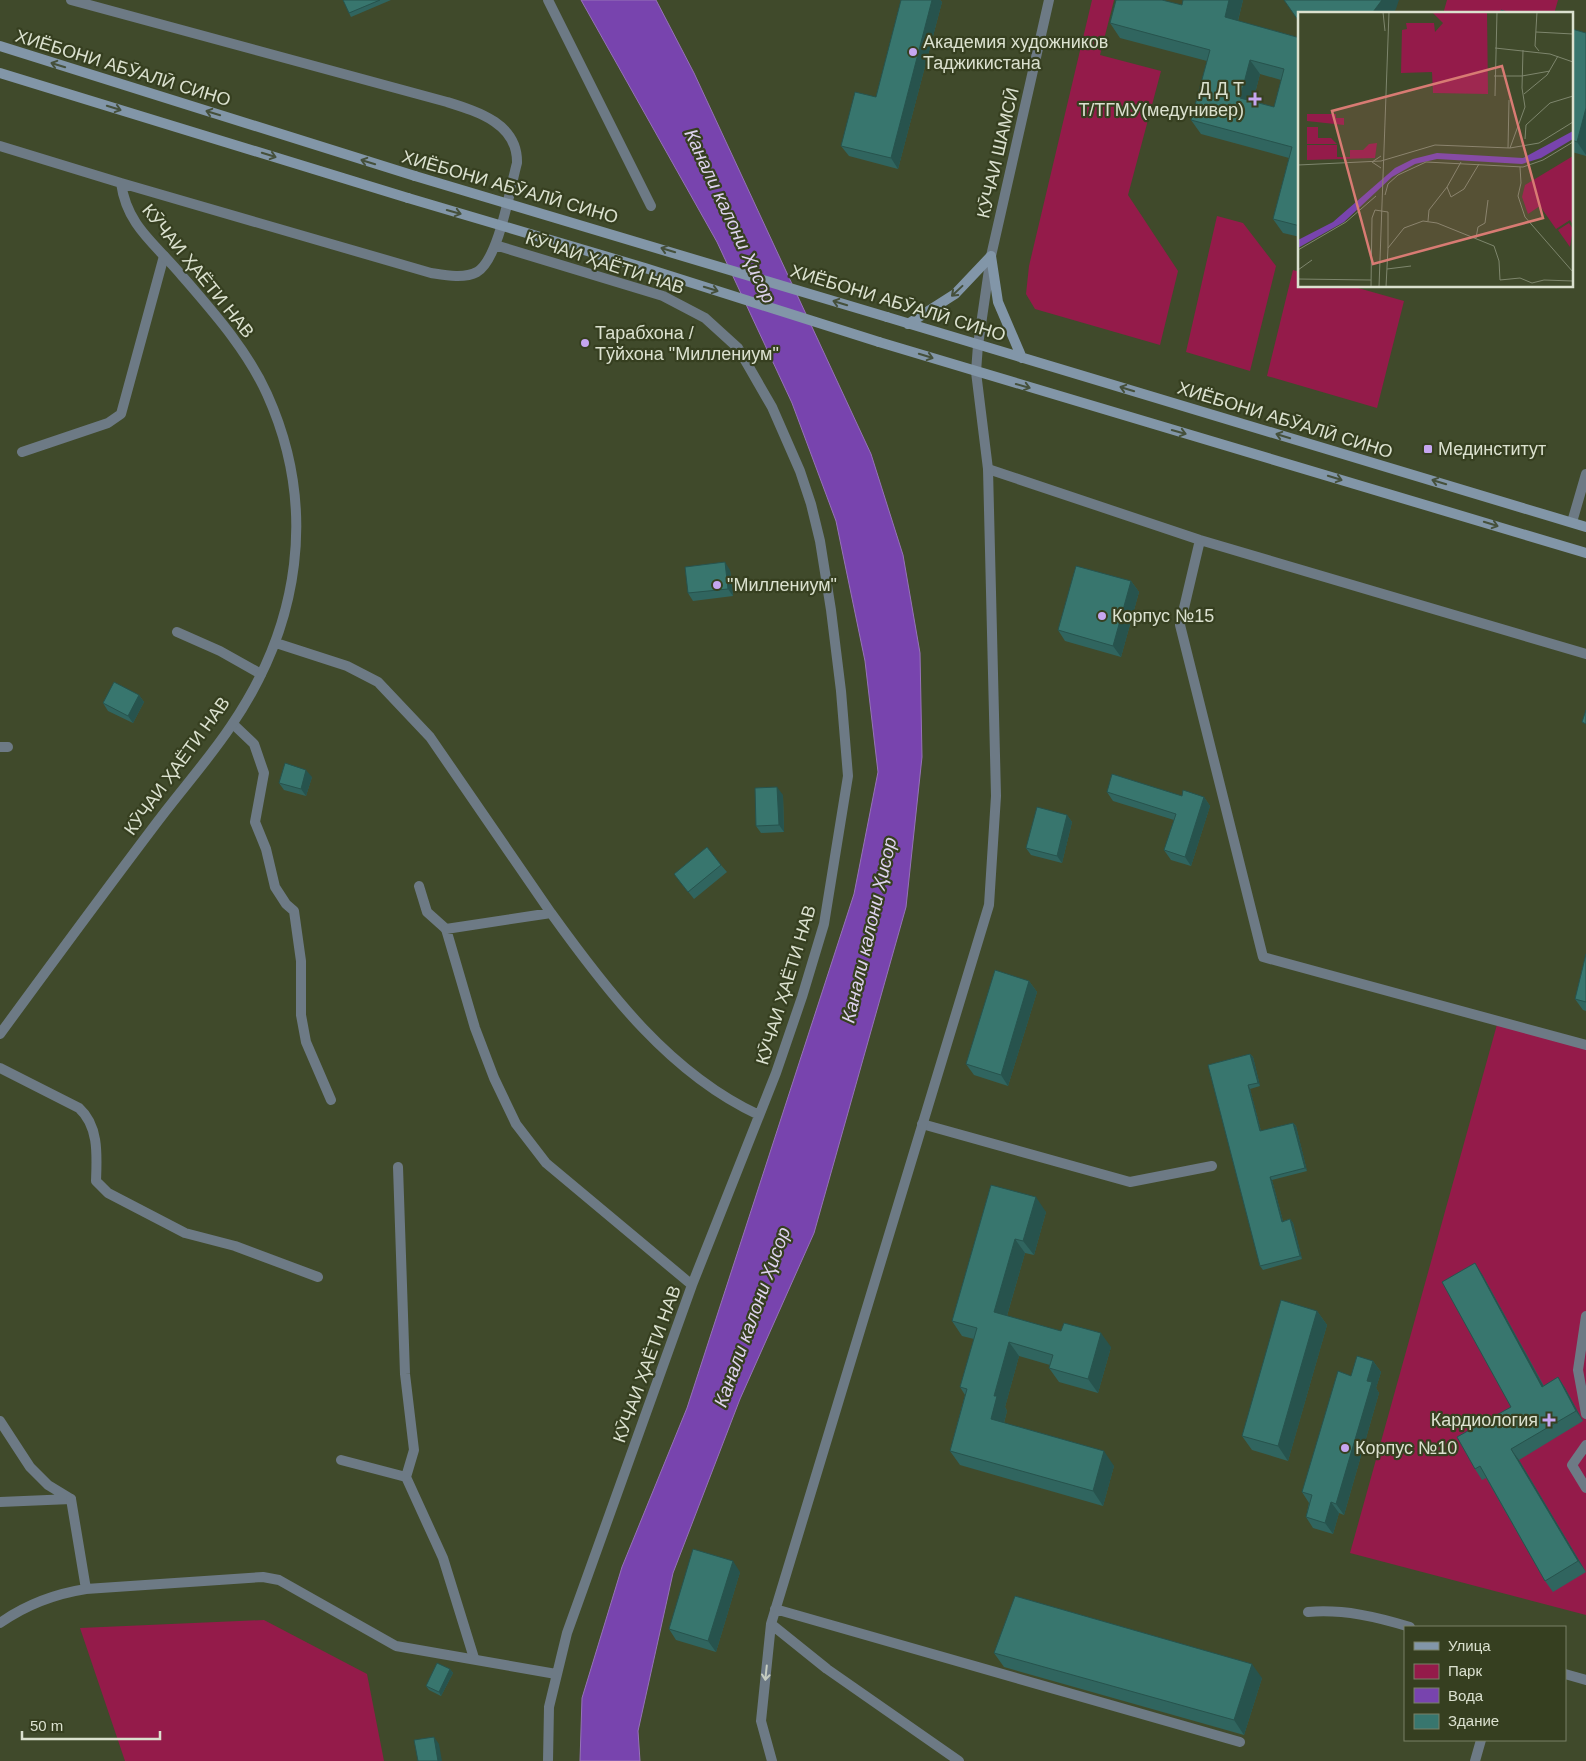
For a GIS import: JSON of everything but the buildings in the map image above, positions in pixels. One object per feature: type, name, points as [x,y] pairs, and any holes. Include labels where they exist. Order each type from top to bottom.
[{"type":"main road","name":"ХИЁБОНИ АБӮАЛӢ СИНО","points":[[0,46],[415,176],[1586,526]]},
{"type":"main road","points":[[0,73],[408,198],[645,268],[976,372],[1586,553]]},
{"type":"main road","points":[[908,324],[955,294],[991,256]]},
{"type":"main road","points":[[991,256],[998,302],[1022,358]]},
{"type":"street","points":[[0,146],[120,184],[446,276],[476,272],[487,262],[495,245],[517,164],[517,151],[515,142],[509,134],[479,112],[71,0]]},
{"type":"street","points":[[548,0],[651,206]]},
{"type":"street","name":"КӮЧАИ ШАМСӢ","points":[[772,1761],[761,1721],[771,1624],[989,905],[996,796],[988,469],[976,372],[991,256],[1049,0]]},
{"type":"street","name":"КӮЧАИ ҲАЁТИ НАВ","points":[[0,1034],[160,817],[233,724],[276,643],[291,590],[298,538],[289,460],[267,394],[238,344],[131,218],[120,184]]},
{"type":"street","name":"КӮЧАИ ҲАЁТИ НАВ","points":[[495,245],[663,296],[698,314],[724,333],[738,348],[772,407],[800,471],[811,504],[820,540],[831,610],[848,776],[824,924],[802,998],[692,1285],[567,1633],[549,1707],[548,1761]]},
{"type":"street","points":[[22,452],[108,423],[121,414],[164,256]]},
{"type":"street","points":[[988,469],[1200,540],[1586,654]]},
{"type":"street","points":[[1572,522],[1586,474]]},
{"type":"street","points":[[1200,540],[1180,625],[1263,957],[1586,1045]]},
{"type":"street","points":[[177,632],[220,651],[260,674]]},
{"type":"street","points":[[276,643],[347,666],[378,682],[430,737],[582,956],[644,1028],[690,1074],[713,1091],[758,1115]]},
{"type":"street","points":[[233,724],[254,744],[264,773],[255,822],[266,849],[275,887],[286,904],[294,911],[301,961],[301,1015],[306,1042],[331,1100]]},
{"type":"street","points":[[420,886],[427,912],[446,929],[475,1028],[494,1078],[516,1124],[546,1163],[692,1285]]},
{"type":"street","points":[[446,929],[551,913]]},
{"type":"street","points":[[0,1068],[79,1108],[88,1116],[95,1140],[96,1181],[108,1193],[185,1232],[235,1246],[318,1277]]},
{"type":"street","points":[[922,1124],[1130,1182],[1212,1166]]},
{"type":"street","points":[[398,1167],[405,1374],[414,1450],[406,1477],[443,1558],[474,1658]]},
{"type":"street","points":[[1586,1316],[1578,1370],[1586,1414]]},
{"type":"street","points":[[0,1421],[30,1467],[48,1485],[71,1499],[86,1589]]},
{"type":"street","points":[[1586,1445],[1572,1465],[1586,1488]]},
{"type":"street","points":[[340,1460],[406,1477]]},
{"type":"street","points":[[0,1502],[71,1499]]},
{"type":"street","points":[[0,1623],[39,1600],[63,1592],[263,1578],[279,1580],[396,1646],[474,1658],[556,1674]]},
{"type":"street","points":[[776,1609],[1240,1742]]},
{"type":"street","points":[[1308,1612],[1326,1610],[1359,1614],[1406,1626]]},
{"type":"street","points":[[771,1624],[827,1669],[958,1761]]},
{"type":"street","points":[[1566,1674],[1586,1680]]},
{"type":"street","points":[[1475,1761],[1481,1741]]},
{"type":"green space","points":[[1092,0],[1114,0],[1100,55],[1161,71],[1128,195],[1178,271],[1160,345],[1035,309],[1026,294],[1029,266]]},
{"type":"green space","points":[[1447,0],[1558,0],[1555,12],[1444,12]]},
{"type":"green space","points":[[1217,216],[1243,223],[1276,266],[1250,371],[1186,352]]},
{"type":"green space","points":[[1293,270],[1298,271],[1298,288],[1358,288],[1404,301],[1377,408],[1267,376]]},
{"type":"green space","points":[[1498,1021],[1586,1043],[1586,1615],[1350,1553]]},
{"type":"green space","points":[[264,1620],[367,1674],[384,1761],[125,1761],[80,1628]]},
{"type":"water","name":"Канали калони Ҳисор","points":[[581,0],[656,0],[694,73],[871,454],[903,555],[920,653],[922,757],[906,907],[814,1233],[740,1399],[673,1573],[638,1731],[640,1761],[580,1761],[582,1698],[622,1567],[687,1408],[854,894],[878,772],[865,661],[836,521],[792,403],[717,242]]},
{"type":"place","name":"Академия художников Таджикистана","points":[[913,52]]},
{"type":"place","name":"Д Д Т Т/ТГМУ(медунивер)","points":[[1255,99]]},
{"type":"place","name":"Тарабхона / Тӯйхона \"Миллениум\"","points":[[585,343]]},
{"type":"place","name":"Мединститут","points":[[1428,449]]},
{"type":"place","name":"\"Миллениум\"","points":[[717,585]]},
{"type":"place","name":"Корпус №15","points":[[1102,616]]},
{"type":"place","name":"Кардиология","points":[[1549,1420]]},
{"type":"place","name":"Корпус №10","points":[[1345,1448]]}]
